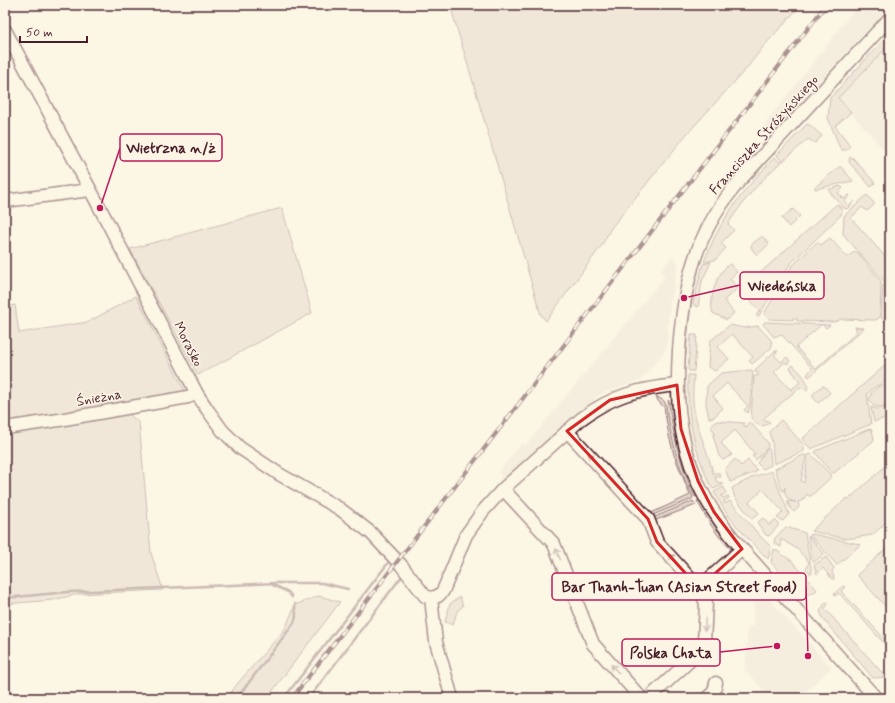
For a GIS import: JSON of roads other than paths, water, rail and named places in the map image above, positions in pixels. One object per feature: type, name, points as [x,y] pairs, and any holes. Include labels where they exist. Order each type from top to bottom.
[{"type":"street","name":"Franciszka Stróżyńskiego","points":[[876,698],[742,549],[714,512],[698,481],[686,450],[678,405],[677,386],[681,323],[686,286],[699,246],[714,216],[741,179],[890,18]]},
{"type":"street","name":"Morasko","points":[[5,30],[197,394],[222,430],[240,448],[260,462],[340,509],[371,533],[393,556],[425,596],[431,598]]},
{"type":"street","points":[[5,201],[90,190]]},
{"type":"street","points":[[452,698],[436,642],[431,598],[438,596],[443,591],[466,535],[483,511],[503,489],[567,431],[595,408],[628,393],[646,389],[677,386]]},
{"type":"street","name":"Śnieżna","points":[[5,428],[67,419],[188,397],[197,394]]},
{"type":"street","points":[[567,431],[648,519],[657,542],[699,588],[706,603],[704,642],[696,655],[649,698]]},
{"type":"street","points":[[503,489],[554,544],[593,644],[641,698]]},
{"type":"street","points":[[699,588],[742,549]]},
{"type":"street","points":[[707,698],[714,692],[716,683]]},
{"type":"waterway","points":[[284,698],[388,563]]},
{"type":"waterway","points":[[309,698],[402,576]]},
{"type":"waterway","points":[[5,598],[68,592],[277,583],[322,583],[348,589]]},
{"type":"waterway","points":[[271,584],[288,592],[292,597]]},
{"type":"waterway","points":[[237,698],[294,623],[296,616],[295,604]]},
{"type":"railway","points":[[292,698],[826,5]]},
{"type":"place","name":"Wietrzna n/ż","points":[[100,208]]},
{"type":"place","name":"Wiedeńska","points":[[684,298]]},
{"type":"place","name":"Polska Chata","points":[[777,646]]},
{"type":"place","name":"Bar Thanh-Tuan (Asian Street Food)","points":[[808,656]]}]
